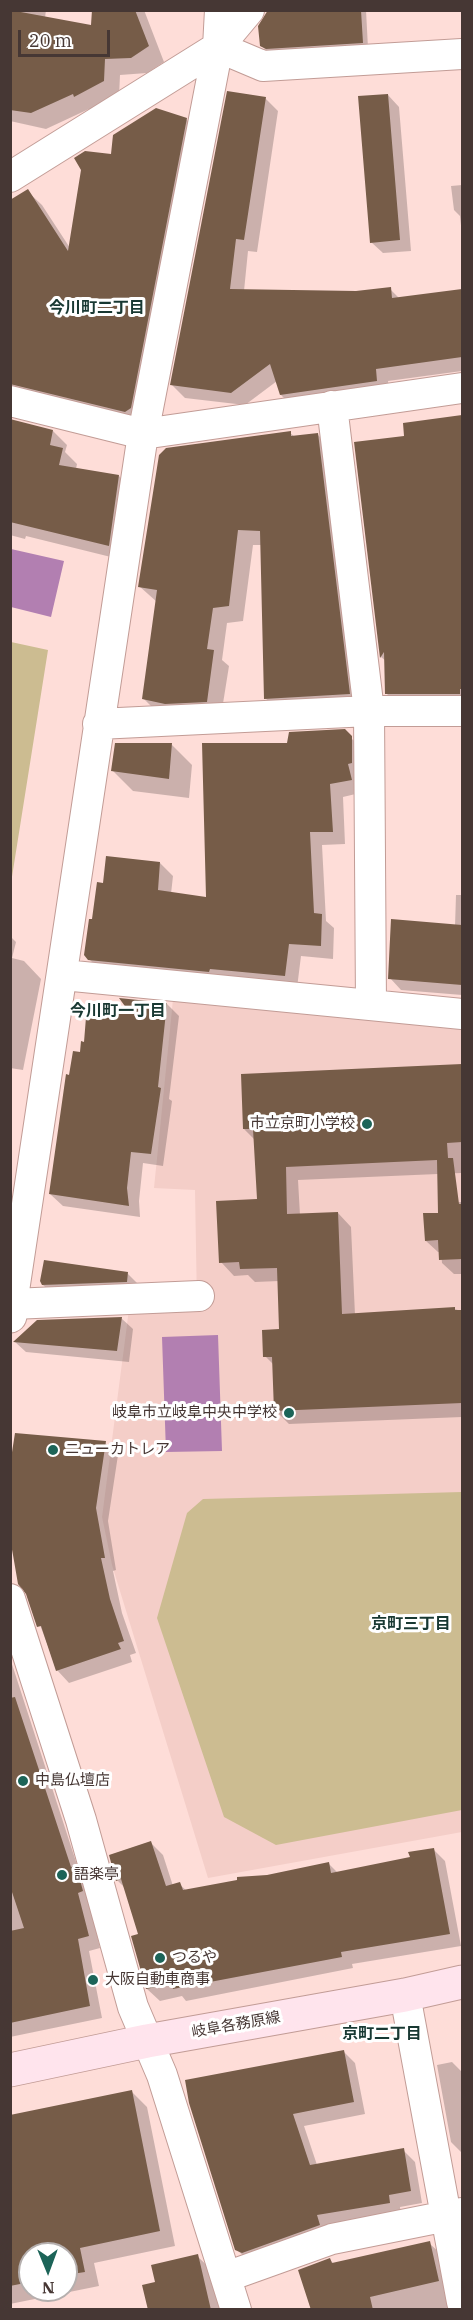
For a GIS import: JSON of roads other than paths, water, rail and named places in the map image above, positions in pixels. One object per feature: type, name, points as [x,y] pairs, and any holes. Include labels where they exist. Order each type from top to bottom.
[{"type":"main road","name":"岐阜各務原線","points":[[10,2070],[147,2041],[405,1995],[462,1982]]},
{"type":"street","points":[[199,1296],[11,1308],[63,975],[142,434],[218,47],[220,10]]},
{"type":"street","points":[[10,177],[218,47],[249,10]]},
{"type":"street","points":[[218,47],[262,66],[462,54]]},
{"type":"street","points":[[10,401],[142,434],[462,388]]},
{"type":"street","points":[[332,406],[369,711],[371,1005]]},
{"type":"street","points":[[98,724],[369,711],[462,711]]},
{"type":"street","points":[[63,975],[462,1014]]},
{"type":"street","points":[[10,1599],[81,1820],[133,2007],[162,2075],[236,2310]]},
{"type":"street","points":[[405,1995],[454,2214],[462,2302]]},
{"type":"street","points":[[226,2277],[332,2239],[454,2214]]},
{"type":"place","name":"市立京町小学校","points":[[367,1124]]},
{"type":"place","name":"岐阜市立岐阜中央中学校","points":[[289,1413]]},
{"type":"place","name":"ニューカトレア","points":[[53,1450]]},
{"type":"place","name":"中島仏壇店","points":[[23,1781]]},
{"type":"place","name":"語楽亭","points":[[62,1875]]},
{"type":"place","name":"つるや","points":[[160,1958]]},
{"type":"place","name":"大阪自動車商事","points":[[93,1980]]},
{"type":"district","name":"今川町二丁目","points":[[97,308]]},
{"type":"district","name":"今川町一丁目","points":[[118,1011]]},
{"type":"district","name":"京町三丁目","points":[[411,1624]]},
{"type":"district","name":"京町二丁目","points":[[382,2034]]}]
